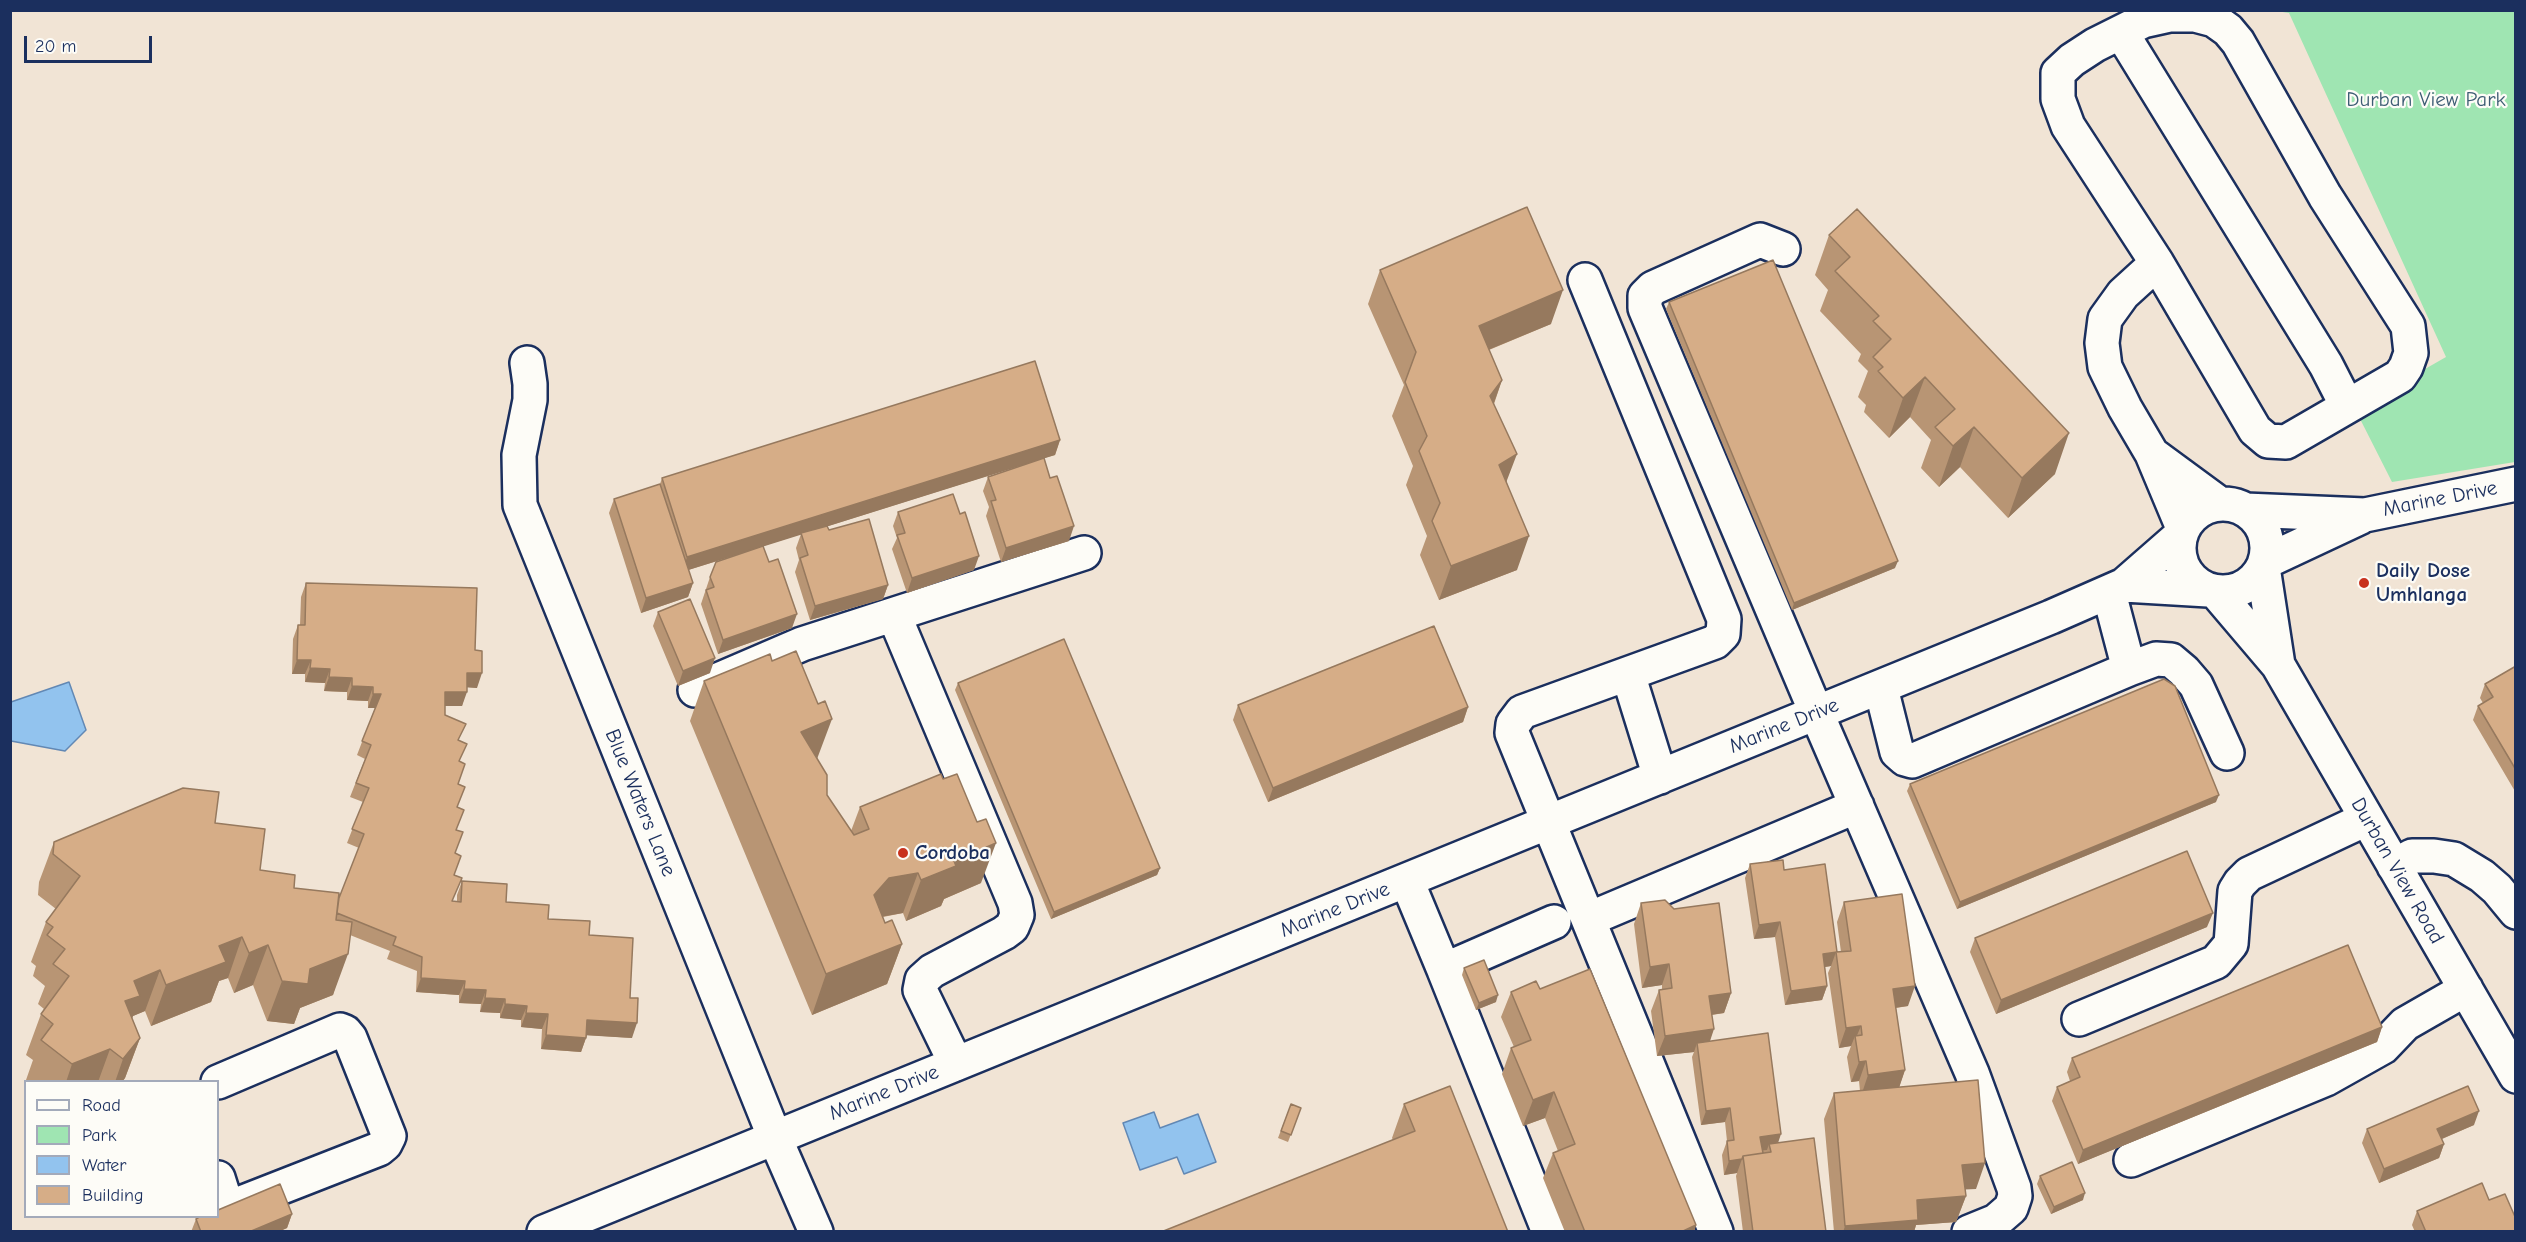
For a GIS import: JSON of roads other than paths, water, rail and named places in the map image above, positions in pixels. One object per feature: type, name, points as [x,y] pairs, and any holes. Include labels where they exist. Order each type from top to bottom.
[{"type":"street","points":[[2170,15],[2195,15],[2214,20],[2228,30],[2238,42],[2325,196],[2408,326],[2411,353],[2406,367],[2400,376],[2286,442],[2268,441],[2255,430],[2157,263],[2068,126],[2058,99],[2058,73],[2072,60],[2143,21],[2170,15]]},
{"type":"street","points":[[2121,32],[2326,365],[2347,406]]},
{"type":"street","points":[[1783,249],[1760,240],[1653,288],[1645,296],[1646,309],[1816,712],[1972,1073],[2014,1188],[2015,1196],[2011,1208],[1996,1221],[1969,1232]]},
{"type":"street","points":[[2157,263],[2123,294],[2105,319],[2102,343],[2105,367],[2125,408],[2152,454],[2181,532]]},
{"type":"street","points":[[1585,280],[1724,619],[1723,634],[1715,642],[1522,712],[1513,724],[1512,733],[1716,1232]]},
{"type":"street","name":"Blue Waters Lane","points":[[527,363],[530,400],[519,455],[520,505],[775,1138],[816,1232]]},
{"type":"street","points":[[2152,454],[2232,507],[2256,520],[2264,533],[2267,555],[2255,579],[2244,587],[2230,592],[2212,591],[2193,582],[2183,568],[2178,552],[2181,532],[2192,516],[2205,508],[2232,507]]},
{"type":"street","name":"Marine Drive","points":[[2232,507],[2365,514],[2516,484]]},
{"type":"street","name":"Marine Drive","points":[[2264,564],[2365,514]]},
{"type":"street","name":"Marine Drive","points":[[544,1232],[1816,712],[1881,688],[2117,589],[2181,532]]},
{"type":"street","points":[[695,690],[802,644],[1084,553]]},
{"type":"street","name":"Durban View Road","points":[[2264,564],[2278,665]]},
{"type":"street","points":[[2117,589],[2129,669]]},
{"type":"street","name":"Marine Drive","points":[[2117,589],[2212,591]]},
{"type":"street","name":"Durban View Road","points":[[2212,591],[2278,665],[2516,1076]]},
{"type":"street","points":[[894,615],[1015,903],[1017,915],[1012,927],[1004,933],[932,971],[922,980],[920,990],[956,1064]]},
{"type":"street","points":[[1881,688],[1897,752],[1905,759],[1912,761],[2129,669],[2156,659],[2171,660],[2196,685],[2227,753]]},
{"type":"street","points":[[1628,674],[1660,777]]},
{"type":"street","points":[[1589,919],[1857,806]]},
{"type":"street","points":[[2079,1019],[2216,962],[2231,944],[2235,891],[2249,874],[2366,819]]},
{"type":"street","points":[[2394,866],[2412,856],[2434,855],[2454,859],[2482,876],[2497,889],[2516,912]]},
{"type":"street","points":[[1407,881],[1550,1232]]},
{"type":"street","points":[[1444,970],[1554,922]]},
{"type":"street","points":[[2131,1160],[2326,1079],[2383,1047],[2405,1024],[2466,989]]},
{"type":"street","points":[[219,1082],[340,1030],[350,1038],[389,1136],[379,1149],[231,1220],[219,1181]]},
{"type":"water","points":[[69,682],[86,730],[65,751],[11,741],[11,702]]},
{"type":"water","points":[[1154,1112],[1160,1128],[1198,1114],[1216,1162],[1184,1174],[1177,1157],[1140,1170],[1123,1123]]},
{"type":"place","name":"Daily Dose Umhlanga","points":[[2364,583]]},
{"type":"place","name":"Cordoba","points":[[903,853]]},
{"type":"park label","name":"Durban View Park","points":[[2426,100]]}]
